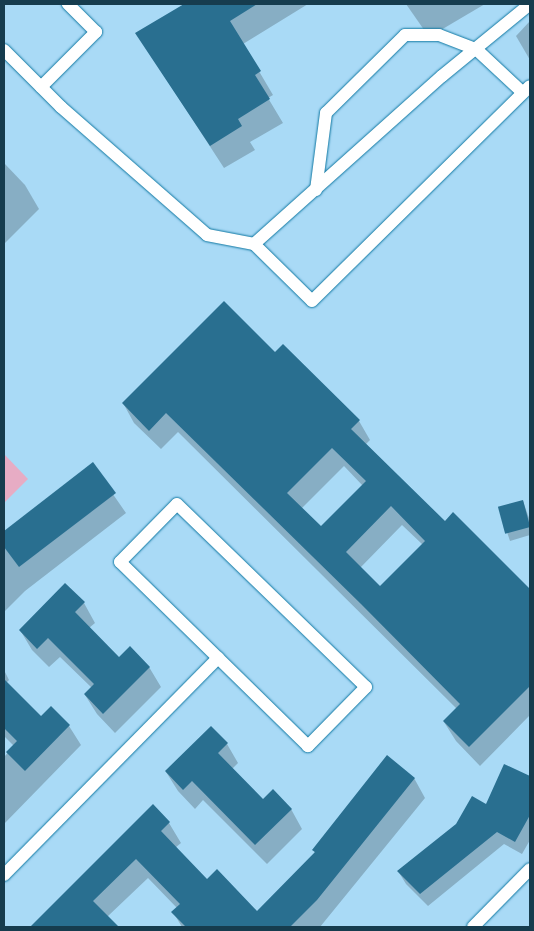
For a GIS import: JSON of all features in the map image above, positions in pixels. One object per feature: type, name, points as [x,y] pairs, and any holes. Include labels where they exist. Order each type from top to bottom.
[{"type":"lane","points":[[41,87],[96,32],[68,4]]},
{"type":"lane","points":[[254,244],[530,4]]},
{"type":"lane","points":[[4,50],[41,87],[207,235],[254,244],[312,302],[527,89],[476,49],[439,35],[405,35],[326,113],[316,190]]},
{"type":"lane","points":[[177,504],[366,687],[308,746],[218,658],[120,562],[177,504]]},
{"type":"lane","points":[[4,875],[218,658]]},
{"type":"lane","points":[[473,927],[530,869]]},
{"type":"shaded area","points":[[4,454],[28,479],[4,503]]},
{"type":"building","points":[[184,4],[257,4],[230,21],[261,71],[255,75],[270,99],[238,119],[242,126],[210,146],[135,33]]},
{"type":"building","points":[[224,301],[275,352],[283,344],[360,420],[351,429],[445,521],[453,512],[530,589],[530,686],[469,747],[443,721],[460,704],[361,604],[166,413],[149,431],[122,403]],"holes":[[[332,448],[366,481],[321,526],[287,493]],[[391,506],[425,541],[380,586],[346,552]]]},
{"type":"building","points":[[93,462],[116,493],[19,567],[4,547],[4,531]]},
{"type":"building","points":[[523,500],[530,527],[505,534],[498,507]]},
{"type":"building","points":[[65,583],[85,602],[75,612],[119,657],[130,646],[150,667],[103,714],[84,694],[94,684],[48,638],[37,649],[19,630]]},
{"type":"building","points":[[4,679],[41,716],[51,706],[70,725],[25,771],[6,752],[17,741],[4,728]]},
{"type":"building","points":[[211,726],[228,743],[218,753],[263,799],[273,789],[292,809],[255,845],[192,781],[183,790],[165,771]]},
{"type":"building","points":[[387,755],[415,778],[317,900],[290,927],[186,927],[171,912],[180,904],[136,859],[93,901],[119,927],[30,927],[153,804],[170,822],[161,831],[207,879],[217,869],[257,911],[315,852],[312,850]]},
{"type":"building","points":[[504,764],[530,776],[530,815],[515,842],[497,832],[420,894],[397,871],[456,824],[472,796],[486,804]]}]
